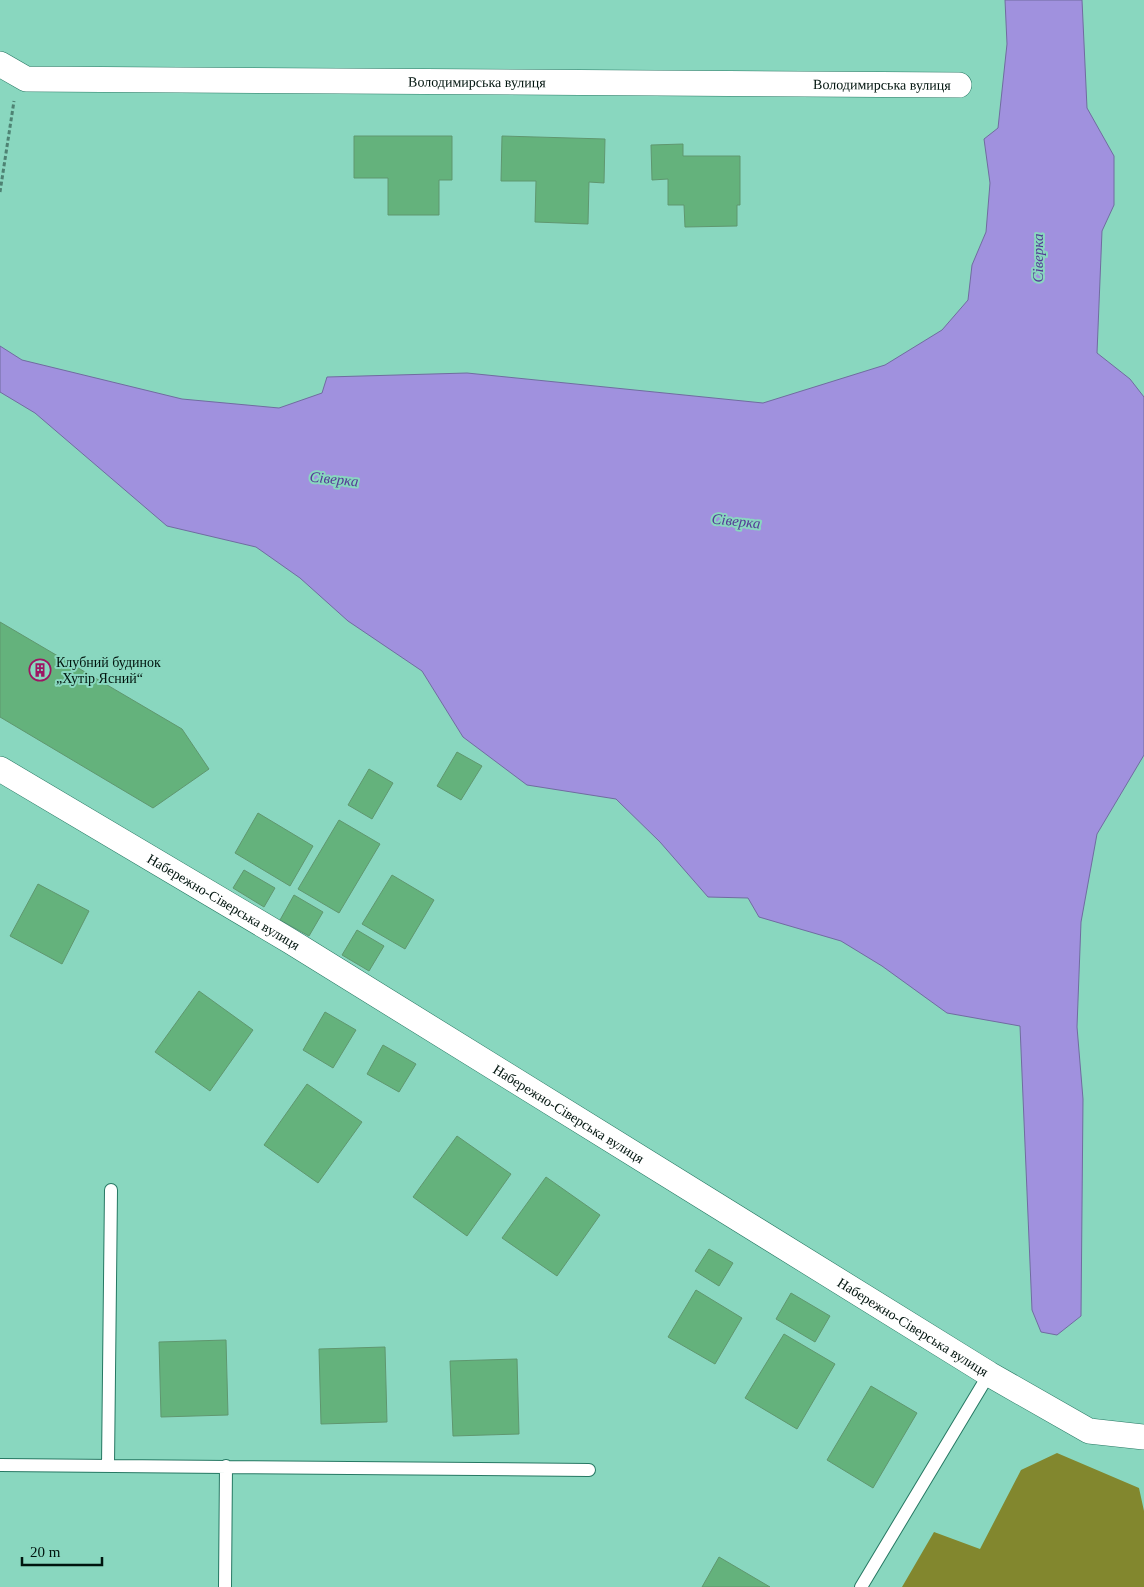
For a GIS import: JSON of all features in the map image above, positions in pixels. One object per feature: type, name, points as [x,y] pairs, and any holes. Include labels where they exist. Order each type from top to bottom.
[{"type":"street","name":"Володимирська вулиця","points":[[9,69],[26,79],[958,85]]},
{"type":"street","name":"Набережно-Сіверська вулиця","points":[[0,769],[290,941],[989,1374],[1089,1431],[1144,1437]]},
{"type":"lane","points":[[108,1465],[110,1190]]},
{"type":"lane","points":[[861,1587],[989,1374]]},
{"type":"lane","points":[[0,1464],[589,1470]]},
{"type":"lane","points":[[225,1587],[226,1466]]},
{"type":"path","points":[[0,192],[9,69]]},
{"type":"green space","points":[[1057,1453],[1139,1488],[1144,1511],[1144,1587],[902,1587],[934,1532],[980,1549],[1021,1470]]},
{"type":"water","name":"Сіверка","points":[[1005,0],[1082,0],[1087,108],[1114,156],[1114,205],[1102,231],[1097,353],[1130,379],[1144,397],[1144,755],[1097,834],[1081,922],[1077,1027],[1083,1099],[1081,1316],[1057,1335],[1041,1332],[1032,1310],[1020,1026],[947,1013],[882,966],[841,941],[759,917],[748,898],[708,897],[660,842],[616,799],[527,785],[463,737],[422,671],[348,621],[300,578],[256,547],[167,526],[35,413],[0,392],[0,346],[22,360],[182,399],[279,408],[322,393],[327,377],[467,373],[763,403],[885,365],[942,330],[968,300],[972,265],[986,232],[990,183],[984,139],[998,128],[1007,44]]},
{"type":"building","points":[[354,136],[452,136],[452,180],[439,180],[439,215],[388,215],[388,178],[354,178]]},
{"type":"building","points":[[502,136],[605,139],[604,183],[589,182],[588,224],[535,222],[536,181],[501,181]]},
{"type":"building","points":[[683,144],[683,156],[740,156],[740,205],[737,205],[737,226],[685,227],[684,205],[668,205],[668,179],[652,180],[651,145]]},
{"type":"building","name":"Клубний будинок „Хутір Ясний“","points":[[0,622],[182,729],[209,769],[153,808],[0,717]]},
{"type":"building","points":[[457,752],[482,766],[461,800],[437,786]]},
{"type":"building","points":[[369,769],[393,783],[372,819],[348,805]]},
{"type":"building","points":[[258,813],[313,846],[290,886],[235,853]]},
{"type":"building","points":[[339,820],[380,844],[339,913],[298,889]]},
{"type":"building","points":[[244,870],[275,888],[264,907],[233,888]]},
{"type":"building","points":[[392,875],[434,900],[405,949],[362,924]]},
{"type":"building","points":[[38,884],[89,911],[62,964],[10,936]]},
{"type":"building","points":[[294,895],[323,912],[309,936],[280,920]]},
{"type":"building","points":[[357,930],[384,946],[369,971],[342,955]]},
{"type":"building","points":[[199,991],[253,1030],[210,1091],[155,1052]]},
{"type":"building","points":[[325,1012],[356,1030],[333,1068],[303,1050]]},
{"type":"building","points":[[383,1045],[416,1064],[399,1092],[367,1074]]},
{"type":"building","points":[[307,1084],[362,1122],[318,1183],[264,1145]]},
{"type":"building","points":[[457,1136],[511,1174],[467,1236],[413,1197]]},
{"type":"building","points":[[546,1177],[600,1215],[557,1276],[502,1238]]},
{"type":"building","points":[[709,1249],[733,1263],[719,1286],[695,1271]]},
{"type":"building","points":[[696,1290],[742,1318],[715,1364],[668,1337]]},
{"type":"building","points":[[791,1293],[830,1316],[815,1342],[776,1319]]},
{"type":"building","points":[[784,1334],[835,1364],[797,1429],[745,1398]]},
{"type":"building","points":[[226,1340],[228,1415],[161,1417],[159,1342]]},
{"type":"building","points":[[385,1347],[387,1422],[321,1424],[319,1349]]},
{"type":"building","points":[[517,1359],[519,1434],[453,1436],[450,1361]]},
{"type":"building","points":[[871,1386],[917,1413],[873,1488],[827,1460]]},
{"type":"building","points":[[719,1557],[770,1587],[702,1587]]},
{"type":"place","name":"Клубний будинок „Хутір Ясний“","points":[[40,670]]}]
